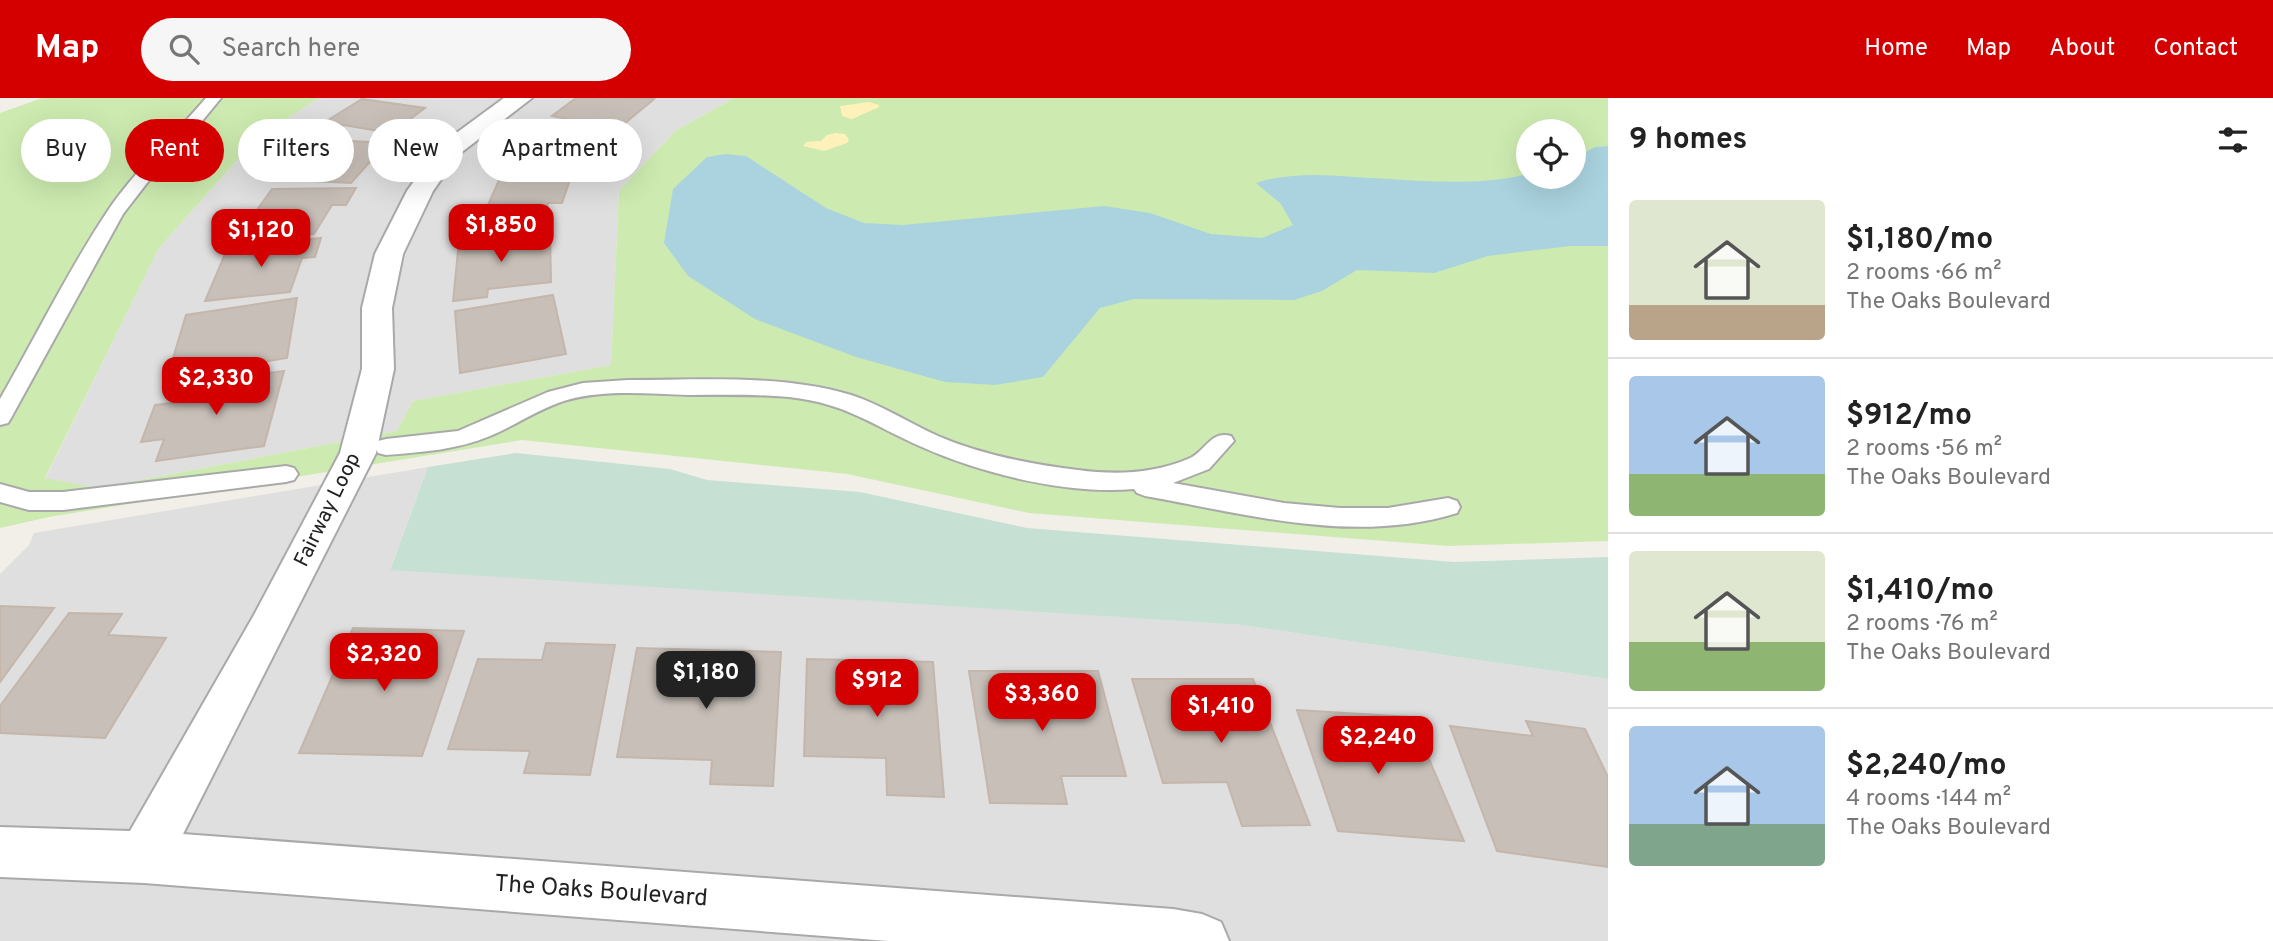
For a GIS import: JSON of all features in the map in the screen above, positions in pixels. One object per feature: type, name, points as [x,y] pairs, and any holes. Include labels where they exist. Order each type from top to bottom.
[{"type":"street","name":"Fairway Loop","points":[[144,857],[269,627],[358,453],[378,369],[377,308],[389,254],[420,191],[449,150],[506,106],[521,98]]},
{"type":"street","name":"The Oaks Boulevard","points":[[0,852],[144,857],[1173,936],[1202,941]]},
{"type":"lane","points":[[0,418],[116,213],[151,167],[179,140],[214,98]]},
{"type":"lane","points":[[386,447],[468,436],[567,393],[643,387],[771,389],[842,400],[874,411],[904,431],[968,456],[1014,467],[1300,513],[1366,518],[1399,517],[1448,507]]},
{"type":"lane","points":[[1113,482],[1145,481],[1183,473],[1216,453],[1223,441]]},
{"type":"lane","points":[[0,493],[29,501],[63,501],[286,474]]},
{"type":"shaded area","points":[[319,98],[734,98],[675,131],[642,166],[642,119],[477,119],[477,182],[627,182],[619,191],[611,365],[413,401],[397,431],[98,488],[45,479],[159,248],[218,182],[224,182],[224,175],[238,159],[238,182],[354,182],[354,119],[286,119]]},
{"type":"shaded area","points":[[428,467],[390,569],[1242,625],[1608,679],[1608,941],[0,941],[0,574],[29,545],[34,533]]},
{"type":"green space","points":[[42,98],[319,98],[286,119],[238,119],[238,159],[224,175],[224,119],[125,119],[125,182],[218,182],[159,248],[45,478],[98,488],[397,431],[413,401],[611,365],[619,191],[627,182],[642,182],[642,166],[675,131],[734,98],[1608,98],[1608,541],[1448,546],[1029,513],[847,474],[522,440],[49,517],[0,528],[0,113]]},
{"type":"green space","points":[[516,453],[670,469],[707,480],[860,492],[1027,528],[1454,562],[1608,557],[1608,679],[1242,625],[390,570],[428,467]]},
{"type":"sand","points":[[869,102],[879,107],[852,119],[842,116],[840,106]]},
{"type":"sand","points":[[845,134],[849,140],[847,143],[824,151],[803,146],[806,142],[821,141],[827,135]]},
{"type":"water","points":[[1608,146],[1608,246],[1570,246],[1488,256],[1434,273],[1357,270],[1322,291],[1294,300],[1134,299],[1100,308],[1043,377],[995,385],[945,382],[856,357],[755,319],[688,276],[664,243],[673,189],[707,157],[725,154],[746,156],[826,208],[864,223],[903,225],[1104,206],[1150,213],[1211,234],[1262,238],[1293,225],[1281,204],[1256,183],[1306,175],[1441,182],[1494,180],[1516,176],[1516,189],[1586,189],[1586,152],[1595,147]]},
{"type":"building","points":[[576,98],[654,99],[630,119],[567,119],[552,116]]},
{"type":"building","points":[[362,99],[425,108],[410,119],[368,119],[368,129],[354,127],[354,119],[330,119]]},
{"type":"building","points":[[354,141],[368,142],[368,164],[354,180]]},
{"type":"building","points":[[498,182],[569,182],[562,203],[548,203],[541,223],[459,223],[468,205],[488,205]]},
{"type":"building","points":[[356,188],[346,205],[332,205],[314,234],[239,235],[272,189]]},
{"type":"building","points":[[550,232],[551,282],[488,289],[487,297],[453,301],[459,241]]},
{"type":"building","points":[[321,238],[315,257],[302,258],[290,292],[205,301],[228,247]]},
{"type":"building","points":[[553,295],[566,354],[460,373],[455,311]]},
{"type":"building","points":[[297,298],[287,358],[167,378],[186,315]]},
{"type":"building","points":[[284,371],[264,446],[156,461],[164,439],[141,442],[155,405],[179,402],[186,384]]},
{"type":"building","points":[[0,606],[54,608],[0,682]]},
{"type":"building","points":[[69,613],[122,614],[108,635],[166,638],[105,738],[0,733],[0,706]]},
{"type":"building","points":[[353,628],[464,631],[422,756],[299,753]]},
{"type":"building","points":[[546,643],[615,645],[590,775],[524,773],[530,751],[448,749],[478,659],[542,660]]},
{"type":"building","points":[[637,648],[781,652],[773,786],[710,784],[712,760],[617,757]]},
{"type":"building","points":[[807,659],[933,662],[944,797],[887,795],[886,758],[804,756]]},
{"type":"building","points":[[969,671],[1098,671],[1126,776],[1061,776],[1067,804],[990,803]]},
{"type":"building","points":[[1132,679],[1253,679],[1310,825],[1242,826],[1227,782],[1163,783]]},
{"type":"building","points":[[1297,710],[1411,717],[1464,841],[1338,831]]},
{"type":"building","points":[[1526,721],[1585,729],[1608,777],[1608,867],[1497,851],[1450,726],[1533,736]]}]
